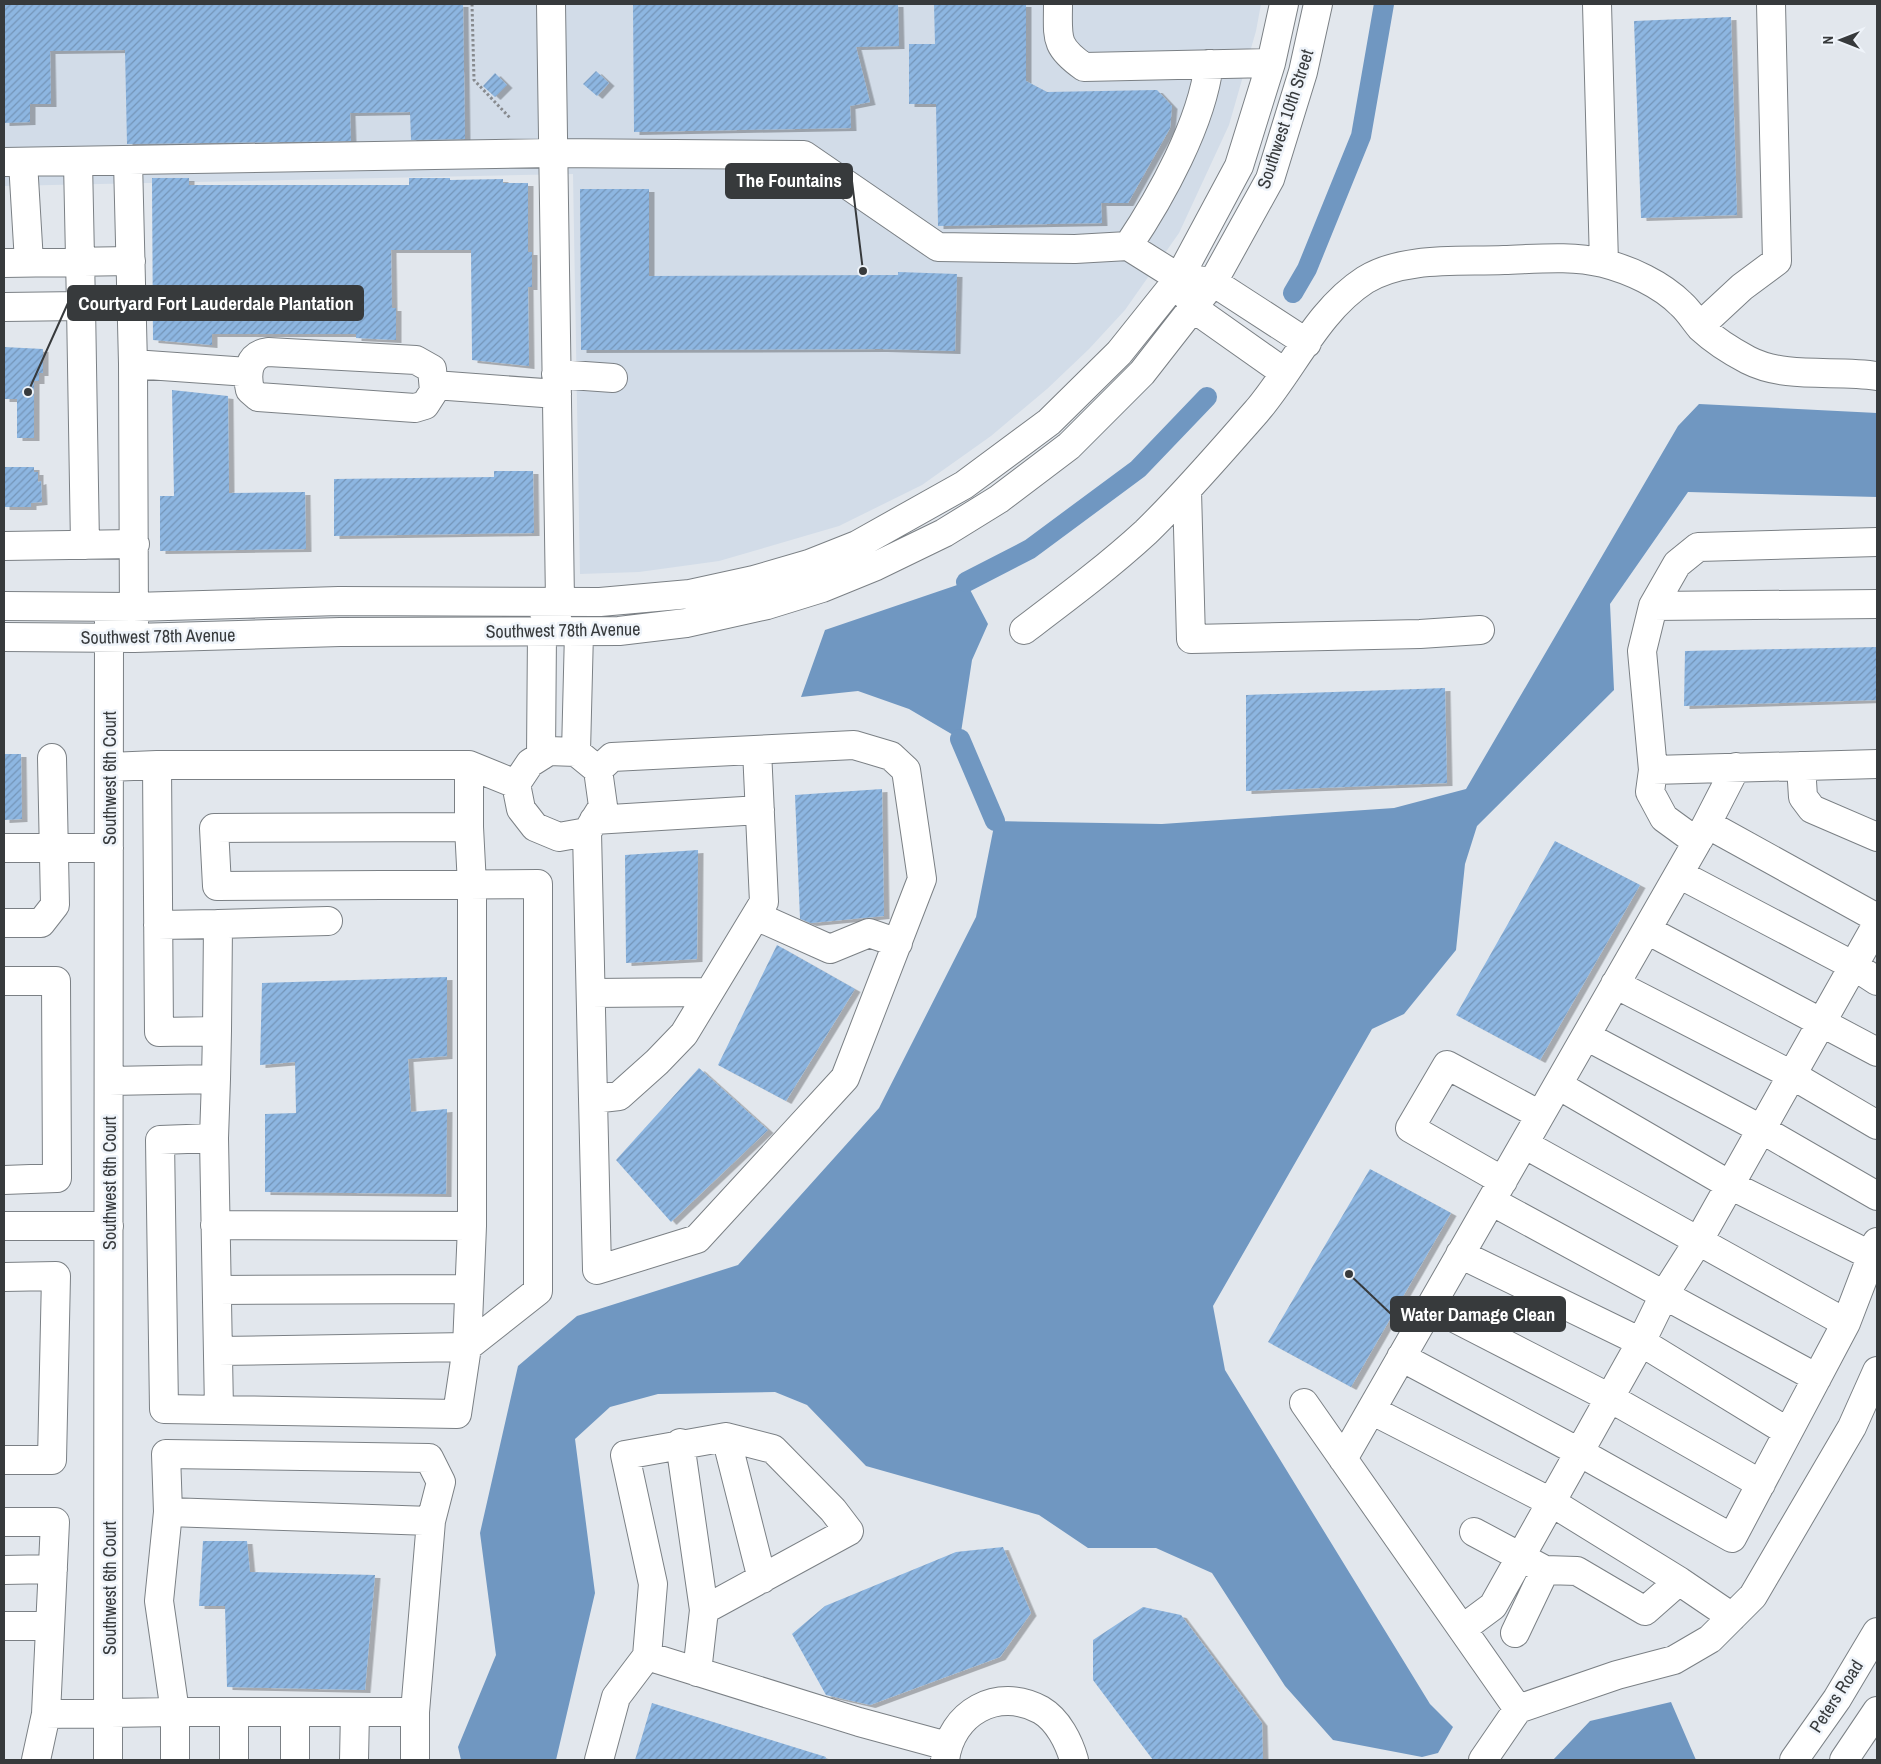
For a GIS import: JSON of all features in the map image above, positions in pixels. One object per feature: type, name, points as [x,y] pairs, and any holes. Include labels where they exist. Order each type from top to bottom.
[{"type":"street","points":[[505,632],[560,601],[551,4]]},
{"type":"street","points":[[1058,4],[1058,37],[1066,55],[1084,67],[1271,63]]},
{"type":"street","name":"Southwest 10th Street","points":[[1179,278],[1239,166],[1271,63],[1284,4]]},
{"type":"street","name":"Southwest 10th Street","points":[[1213,282],[1270,179],[1303,72],[1318,4]]},
{"type":"street","points":[[1597,4],[1604,263]]},
{"type":"street","points":[[1700,326],[1742,287],[1777,260],[1771,4]]},
{"type":"street","points":[[1128,246],[1141,227],[1187,139],[1207,80],[1209,64]]},
{"type":"street","points":[[131,261],[16,262],[14,162],[554,153],[775,153],[804,155],[938,247],[1075,249],[1128,246],[1179,278],[1213,282],[1306,343]]},
{"type":"street","name":"Southwest 6th Court","points":[[108,1760],[109,767],[121,638],[121,607],[135,544],[134,364],[128,161]]},
{"type":"street","points":[[78,162],[85,545]]},
{"type":"street","points":[[1024,630],[1144,534],[1187,490],[1262,404],[1324,318],[1345,296],[1367,279],[1389,270],[1425,263],[1562,258],[1604,263],[1631,272],[1657,285],[1681,303],[1700,326],[1719,344],[1751,362],[1780,370],[1858,373],[1877,376]]},
{"type":"street","points":[[1179,278],[1193,308],[1285,373]]},
{"type":"street","name":"Southwest 78th Avenue","points":[[4,606],[121,607],[339,601],[600,602],[690,594],[754,580],[809,564],[857,545],[956,490],[1049,422],[1119,352],[1179,278]]},
{"type":"street","name":"Southwest 78th Avenue","points":[[4,637],[121,638],[340,632],[619,631],[686,623],[767,605],[822,588],[876,566],[944,533],[999,499],[1069,446],[1142,373],[1213,282]]},
{"type":"street","points":[[4,307],[81,306]]},
{"type":"street","points":[[268,352],[416,360],[432,369],[434,385],[432,396],[424,405],[415,408],[258,396],[250,390],[248,372],[251,361],[259,354],[268,352]]},
{"type":"street","points":[[134,364],[248,372]]},
{"type":"street","points":[[434,385],[557,384],[613,378]]},
{"type":"street","points":[[1187,490],[1192,639],[1420,634],[1480,630]]},
{"type":"street","points":[[1877,542],[1698,547],[1677,564],[1653,606],[1642,651],[1653,770],[1650,792],[1664,818],[1702,833],[1877,918]]},
{"type":"street","points":[[4,546],[135,544]]},
{"type":"street","points":[[541,756],[542,632],[600,602]]},
{"type":"street","points":[[1653,606],[1877,604]]},
{"type":"street","points":[[576,752],[579,632]]},
{"type":"street","points":[[598,770],[612,757],[757,750],[854,746],[891,756],[906,770],[922,879],[845,1078],[697,1239],[597,1270],[591,993],[590,826],[603,806],[598,770],[576,752],[549,750],[530,763],[516,784],[520,809],[535,827],[559,837],[590,826],[760,810]]},
{"type":"street","points":[[593,1098],[619,1096],[658,1062],[684,1034],[764,902],[757,750]]},
{"type":"street","points":[[4,924],[41,923],[55,905],[52,758]]},
{"type":"street","points":[[1653,770],[1877,764]]},
{"type":"street","points":[[109,767],[157,765],[469,765],[516,784]]},
{"type":"street","points":[[157,765],[158,1032],[217,1031]]},
{"type":"street","points":[[214,1138],[160,1140],[164,1409],[457,1414],[467,1347],[472,1226],[472,886],[469,827],[469,765]]},
{"type":"street","points":[[1800,766],[1803,797],[1812,809],[1877,837]]},
{"type":"street","points":[[1343,1459],[1679,874],[1736,768]]},
{"type":"street","points":[[218,1352],[467,1347],[538,1291],[538,884],[472,886],[217,886],[214,828],[469,827]]},
{"type":"street","points":[[4,848],[109,848]]},
{"type":"street","points":[[1679,874],[1854,966],[1877,981]]},
{"type":"street","points":[[756,916],[830,949],[870,933],[898,943]]},
{"type":"street","points":[[158,925],[328,921]]},
{"type":"street","points":[[218,924],[214,1138],[219,1410]]},
{"type":"street","points":[[1462,1629],[1492,1606],[1641,1342],[1664,1295],[1699,1240],[1877,924]]},
{"type":"street","points":[[1647,930],[1877,1052]]},
{"type":"street","points":[[4,981],[56,981],[57,1178],[4,1180]]},
{"type":"street","points":[[1615,984],[1792,1075],[1877,1125]]},
{"type":"street","points":[[591,993],[709,992]]},
{"type":"street","points":[[1586,1036],[1761,1129],[1877,1196]]},
{"type":"street","points":[[1540,1116],[1447,1065],[1410,1128],[1497,1191],[1664,1295],[1817,1378]]},
{"type":"street","points":[[109,1081],[216,1079]]},
{"type":"street","points":[[1401,1357],[1580,1452],[1732,1538],[1846,1323],[1874,1249],[1730,1185],[1558,1085]]},
{"type":"street","points":[[1524,1144],[1846,1323]]},
{"type":"street","points":[[215,1225],[472,1226]]},
{"type":"street","points":[[4,1226],[109,1226]]},
{"type":"street","points":[[1460,1254],[1641,1342],[1788,1432]]},
{"type":"street","points":[[4,1277],[56,1276],[52,1460],[4,1460]]},
{"type":"street","points":[[217,1290],[469,1289]]},
{"type":"street","points":[[1431,1306],[1610,1398],[1761,1484]]},
{"type":"street","points":[[1483,1760],[1518,1708],[1617,1675],[1674,1660],[1710,1639],[1753,1596],[1852,1427],[1877,1371]]},
{"type":"street","points":[[1304,1402],[1518,1708]]},
{"type":"street","points":[[1371,1410],[1551,1502],[1679,1581],[1732,1617]]},
{"type":"street","points":[[726,1437],[762,1579]]},
{"type":"street","points":[[599,1760],[616,1697],[647,1656],[653,1584],[625,1455],[726,1437],[773,1449],[832,1510],[848,1531],[704,1610]]},
{"type":"street","points":[[680,1444],[704,1610],[697,1672]]},
{"type":"street","points":[[175,1760],[175,1712],[158,1601],[168,1512],[166,1454],[429,1458],[440,1482],[431,1521],[415,1712],[415,1760]]},
{"type":"street","points":[[168,1512],[431,1521]]},
{"type":"street","points":[[4,1522],[55,1522],[46,1714],[36,1760]]},
{"type":"street","points":[[1474,1532],[1521,1555],[1545,1570],[1577,1571],[1645,1611],[1679,1581]]},
{"type":"street","points":[[4,1570],[53,1569]]},
{"type":"street","points":[[1515,1634],[1545,1570]]},
{"type":"street","points":[[4,1626],[50,1626]]},
{"type":"street","name":"Peters Road","points":[[1794,1760],[1837,1699],[1877,1632]]},
{"type":"street","points":[[647,1656],[946,1753],[955,1728],[969,1714],[986,1705],[1005,1701],[1024,1703],[1042,1711],[1057,1724],[1074,1760]]},
{"type":"street","points":[[1844,1760],[1877,1711]]},
{"type":"street","points":[[234,1712],[234,1760]]},
{"type":"street","points":[[295,1760],[296,1712]]},
{"type":"street","points":[[354,1712],[354,1760]]},
{"type":"street","points":[[46,1714],[415,1712]]},
{"type":"path","points":[[472,4],[474,80],[511,119]]},
{"type":"shaded area","points":[[4,4],[1261,4],[1256,31],[1229,125],[1179,233],[1125,310],[1089,349],[1047,389],[991,436],[922,485],[839,526],[719,561],[639,572],[580,574],[573,174],[4,186]]},
{"type":"water","points":[[1699,404],[1877,413],[1877,497],[1688,492],[1610,604],[1614,690],[1477,826],[1465,864],[1456,950],[1404,1014],[1372,1029],[1213,1306],[1225,1370],[1430,1704],[1453,1727],[1438,1753],[1422,1757],[1333,1740],[1285,1686],[1212,1573],[1156,1548],[1088,1548],[1039,1515],[866,1466],[807,1405],[775,1392],[658,1394],[610,1407],[575,1439],[595,1593],[556,1760],[461,1760],[458,1747],[496,1655],[480,1533],[518,1366],[577,1316],[738,1265],[879,1108],[976,917],[995,821],[1162,824],[1394,808],[1466,789],[1678,426]]},
{"type":"water","points":[[966,582],[988,624],[972,660],[960,739],[909,709],[858,691],[801,697],[825,630]]},
{"type":"water","points":[[1671,1702],[1696,1760],[1553,1760],[1590,1721]]},
{"type":"building","points":[[4,4],[463,4],[465,139],[411,140],[410,112],[350,113],[351,141],[127,144],[125,50],[50,51],[51,104],[30,104],[30,122],[4,123]]},
{"type":"building","points":[[633,4],[898,4],[899,46],[856,47],[870,102],[850,106],[851,128],[634,132]]},
{"type":"building","points":[[934,4],[1026,4],[1026,81],[1047,92],[1157,90],[1172,106],[1170,128],[1128,203],[1101,203],[1102,223],[938,226],[936,104],[909,104],[909,44],[935,44]]},
{"type":"building","points":[[1731,17],[1737,215],[1641,218],[1634,21]]},
{"type":"building","points":[[596,71],[609,83],[597,96],[583,84]]},
{"type":"building","points":[[495,73],[507,85],[495,97],[483,86]]},
{"type":"building","points":[[152,178],[189,178],[189,185],[409,185],[409,178],[450,178],[450,180],[503,179],[503,183],[528,183],[528,252],[532,252],[532,287],[528,287],[529,366],[472,360],[471,250],[391,250],[392,308],[396,308],[396,340],[356,338],[356,334],[212,334],[212,345],[153,340]]},
{"type":"building","points":[[580,189],[649,189],[649,276],[898,275],[898,272],[957,274],[955,351],[882,349],[581,350]]},
{"type":"building","points":[[4,347],[43,349],[43,373],[39,373],[39,381],[34,381],[34,438],[17,438],[17,399],[4,399]]},
{"type":"building","points":[[172,390],[228,396],[229,493],[305,492],[306,549],[160,551],[160,496],[174,496]]},
{"type":"building","points":[[4,467],[34,467],[34,472],[38,472],[38,482],[41,481],[42,502],[31,503],[31,507],[4,507]]},
{"type":"building","points":[[494,471],[533,471],[534,533],[334,536],[334,479],[494,477]]},
{"type":"building","points":[[1877,647],[1877,700],[1684,706],[1685,651]]},
{"type":"building","points":[[1445,688],[1447,783],[1246,791],[1246,695]]},
{"type":"building","points":[[4,754],[21,754],[22,819],[4,820]]},
{"type":"building","points":[[882,789],[884,916],[811,923],[800,919],[795,795]]},
{"type":"building","points":[[1555,841],[1640,885],[1540,1060],[1456,1015]]},
{"type":"building","points":[[698,850],[697,959],[626,963],[625,855]]},
{"type":"building","points":[[777,945],[855,989],[786,1101],[718,1065]]},
{"type":"building","points":[[447,977],[447,1056],[408,1059],[411,1112],[447,1109],[446,1194],[265,1192],[265,1114],[296,1113],[295,1062],[260,1065],[262,983]]},
{"type":"building","points":[[699,1068],[768,1130],[671,1222],[616,1160]]},
{"type":"building","points":[[1370,1169],[1451,1213],[1351,1387],[1268,1342]]},
{"type":"building","points":[[203,1541],[247,1541],[250,1572],[375,1575],[365,1690],[227,1687],[225,1606],[199,1606]]},
{"type":"building","points":[[1003,1547],[1031,1613],[1000,1657],[870,1705],[826,1695],[792,1634],[825,1606],[956,1552]]},
{"type":"building","points":[[1143,1607],[1181,1615],[1262,1723],[1263,1760],[1153,1760],[1093,1680],[1093,1640]]},
{"type":"building","points":[[652,1703],[826,1757],[825,1760],[635,1760]]},
{"type":"waterway","points":[[1293,293],[1307,269],[1361,136],[1384,4]]},
{"type":"waterway","points":[[966,582],[1030,549],[1138,469],[1207,397]]},
{"type":"waterway","points":[[960,739],[995,821]]},
{"type":"place","name":"The Fountains","points":[[863,271]]},
{"type":"place","name":"Courtyard Fort Lauderdale Plantation","points":[[28,392]]},
{"type":"place","name":"Water Damage Clean","points":[[1349,1274]]}]
